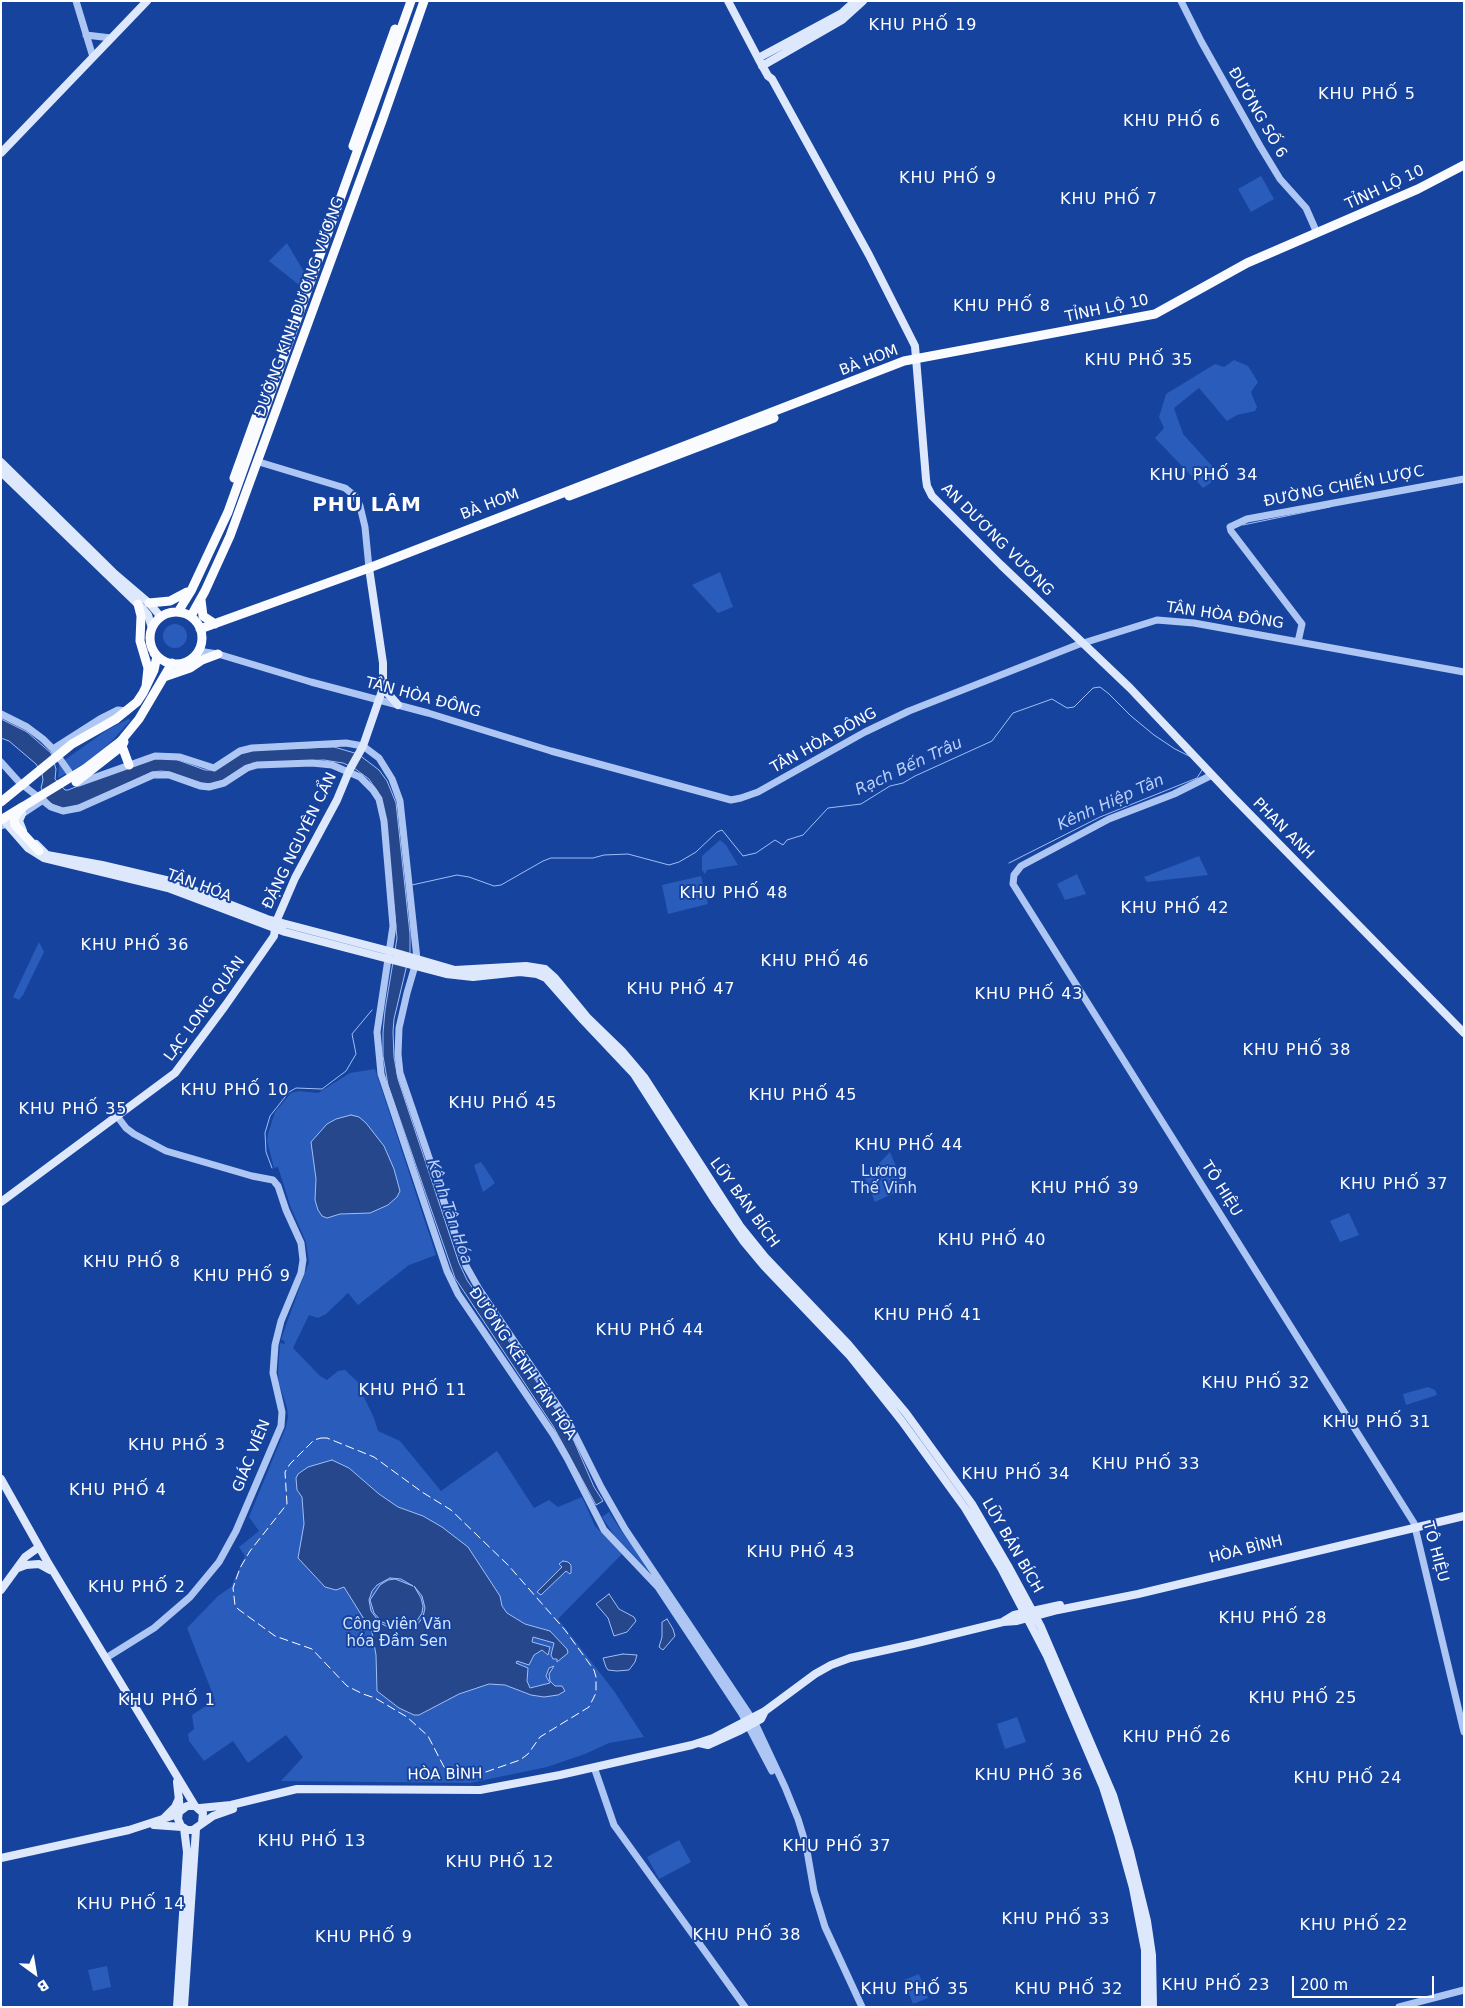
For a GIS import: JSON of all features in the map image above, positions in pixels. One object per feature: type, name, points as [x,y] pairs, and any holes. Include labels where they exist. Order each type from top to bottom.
[{"type":"main road","name":"ĐƯỜNG KINH DƯƠNG VƯƠNG","points":[[182,614],[233,516],[250,459],[405,1]]},
{"type":"main road","name":"ĐƯỜNG KINH DƯƠNG VƯƠNG","points":[[182,614],[201,600],[230,536],[250,459],[411,1]]},
{"type":"main road","name":"ĐƯỜNG KINH DƯƠNG VƯƠNG","points":[[342,225],[419,1]]},
{"type":"main road","name":"ĐƯỜNG KINH DƯƠNG VƯƠNG","points":[[182,614],[182,603],[223,510],[250,459],[285,383],[424,1]]},
{"type":"main road","name":"AN DƯƠNG VƯƠNG","points":[[728,1],[746,33],[751,36],[762,61],[896,305],[915,346],[927,486],[932,496],[1083,643]]},
{"type":"main road","points":[[762,61],[842,13],[854,1]]},
{"type":"main road","points":[[762,61],[842,20],[864,1]]},
{"type":"main road","points":[[1,153],[146,2]]},
{"type":"main road","name":"TỈNH LỘ 10","points":[[916,360],[958,349],[1006,343],[1156,314],[1247,263],[1418,189],[1464,165]]},
{"type":"main road","name":"BÀ HOM","points":[[200,632],[484,528],[906,367],[916,360]]},
{"type":"main road","points":[[1,462],[115,574],[149,603],[161,617]]},
{"type":"main road","points":[[1,472],[138,604],[148,615],[152,628]]},
{"type":"main road","points":[[363,746],[383,688],[383,663],[369,570]]},
{"type":"main road","name":"BÀ HOM","points":[[200,632],[215,624],[369,570]]},
{"type":"main road","points":[[149,603],[170,601],[187,592]]},
{"type":"main road","points":[[201,600],[203,616],[215,624]]},
{"type":"main road","points":[[138,604],[141,616],[140,641],[148,668],[146,687]]},
{"type":"main road","points":[[1,802],[72,744],[116,719],[137,702],[151,679],[157,656],[154,651],[150,636],[152,628],[161,617],[182,614],[200,632],[198,650],[187,661],[172,663],[163,660],[154,651]]},
{"type":"main road","name":"PHAN ANH","points":[[1083,643],[1150,707],[1212,775],[1464,1033]]},
{"type":"main road","points":[[163,677],[190,668],[202,660],[218,654]]},
{"type":"main road","points":[[76,782],[122,743],[147,708],[172,663]]},
{"type":"main road","points":[[383,688],[398,705]]},
{"type":"main road","points":[[122,743],[129,765]]},
{"type":"main road","points":[[3,824],[122,743]]},
{"type":"main road","name":"ĐẶNG NGUYÊN CẨN","points":[[275,925],[295,878],[337,800],[349,771],[363,746]]},
{"type":"main road","points":[[24,810],[17,813],[14,819],[15,826],[43,853]]},
{"type":"main road","name":"TÂN HÓA","points":[[3,824],[28,848],[44,858],[168,888],[275,925],[390,955]]},
{"type":"main road","name":"TÂN HÓA","points":[[43,853],[170,881],[275,925]]},
{"type":"main road","name":"LẠC LONG QUÂN","points":[[1,1202],[175,1073],[274,936],[275,925]]},
{"type":"main road","name":"LŨY BÁN BÍCH","points":[[390,955],[446,974],[473,977],[520,972],[536,974],[546,978],[634,1074],[716,1202],[744,1242],[764,1266],[850,1356],[901,1420],[966,1508],[1024,1601],[1035,1613],[1038,1628],[1103,1787],[1134,1888],[1146,1956],[1145,2007]]},
{"type":"main road","points":[[1,1479],[54,1573],[176,1775],[204,1817],[202,1823]]},
{"type":"main road","name":"HÒA BÌNH","points":[[1415,1525],[1464,1511]]},
{"type":"main road","name":"HÒA BÌNH","points":[[246,1802],[293,1790],[468,1791],[604,1765],[699,1743],[708,1745],[750,1722],[761,1719],[765,1711],[815,1674],[831,1665],[850,1658],[1415,1525],[1464,1516]]},
{"type":"main road","points":[[1,1590],[24,1557],[39,1547]]},
{"type":"main road","points":[[18,1568],[39,1564],[54,1573]]},
{"type":"main road","points":[[1024,1601],[1035,1613],[1042,1620],[1038,1628],[1015,1618],[1024,1601]]},
{"type":"main road","name":"LŨY BÁN BÍCH","points":[[1038,1628],[1109,1784],[1130,1852],[1148,1921],[1152,1955],[1153,2007]]},
{"type":"main road","points":[[176,1775],[180,1796],[179,1821],[183,1828],[187,1852],[177,2007]]},
{"type":"main road","points":[[162,1820],[173,1810],[180,1796]]},
{"type":"main road","points":[[1,1858],[144,1826],[162,1820],[187,1806],[211,1808],[246,1802]]},
{"type":"main road","points":[[144,1826],[196,1829],[213,1816],[246,1802]]},
{"type":"main road","points":[[184,2007],[196,1829]]},
{"type":"street","points":[[76,1],[93,57]]},
{"type":"street","name":"ĐƯỜNG SỐ 6","points":[[1181,1],[1201,42],[1260,146],[1280,179],[1306,208],[1317,233]]},
{"type":"street","points":[[86,35],[112,38]]},
{"type":"street","points":[[250,459],[345,488],[355,496],[360,506],[365,527],[369,570]]},
{"type":"street","name":"ĐƯỜNG CHIẾN LƯỢC","points":[[1298,642],[1302,624],[1231,531],[1230,527],[1247,520],[1464,478]]},
{"type":"street","name":"TÂN HÒA ĐÔNG","points":[[198,650],[218,654],[551,751],[688,787],[726,799],[736,799],[758,792],[865,732],[909,711],[1083,643],[1144,623],[1168,620],[1464,672]]},
{"type":"street","points":[[53,749],[106,716],[118,710],[127,711]]},
{"type":"street","points":[[1,714],[27,727],[53,749],[76,782],[84,783],[148,757],[163,755],[188,759],[214,768],[240,752],[252,748],[346,743],[363,746]]},
{"type":"street","name":"ĐƯỜNG KÊNH TÂN HÓA","points":[[363,746],[379,758],[389,773],[398,793],[409,879],[414,962],[399,1028],[398,1054],[400,1073],[466,1266],[479,1289],[568,1421],[601,1487],[633,1540],[750,1722],[781,1788],[794,1821],[803,1846],[810,1892],[858,2007]]},
{"type":"street","name":"ĐƯỜNG KÊNH TÂN HÓA","points":[[1,762],[19,782],[57,810],[71,811],[146,777],[161,774],[209,787],[224,783],[253,766],[321,763],[349,771],[360,777],[370,786],[379,799],[382,810],[393,926],[377,1032],[380,1074],[447,1271],[458,1294],[558,1442],[604,1530],[658,1587],[750,1722]]},
{"type":"street","name":"TÔ HIỆU","points":[[1212,775],[1174,794],[1109,819],[1021,866],[1014,875],[1013,884],[1415,1525],[1464,1732]]},
{"type":"street","points":[[1,796],[19,782]]},
{"type":"street","points":[[24,810],[43,800]]},
{"type":"street","name":"GIÁC VIÊN","points":[[106,1658],[150,1630],[190,1597],[219,1562],[236,1531],[281,1426],[282,1407],[274,1384],[273,1372],[275,1345],[280,1322],[301,1273],[304,1260],[301,1244],[278,1186],[273,1180],[174,1154],[134,1134],[117,1116]]},
{"type":"street","points":[[622,1549],[631,1547],[633,1540]]},
{"type":"street","points":[[594,1767],[614,1825],[745,2007]]},
{"type":"street","name":"ĐƯỜNG KÊNH TÂN HÓA","points":[[827,1934],[862,2007]]},
{"type":"street","points":[[1399,2007],[1464,1990]]},
{"type":"green space","points":[[1261,176],[1274,199],[1251,212],[1238,189]]},
{"type":"green space","points":[[287,243],[304,272],[299,285],[269,261]]},
{"type":"green space","points":[[1234,360],[1248,366],[1258,382],[1251,392],[1257,407],[1255,411],[1237,415],[1227,421],[1199,388],[1174,408],[1183,434],[1221,476],[1203,488],[1155,438],[1164,428],[1159,417],[1166,394],[1215,364],[1224,367]]},
{"type":"green space","points":[[720,572],[733,607],[718,613],[692,585]]},
{"type":"green space","points":[[175,624],[184,627],[187,636],[184,645],[175,648],[166,645],[163,636],[166,627]]},
{"type":"green space","points":[[128,719],[131,720],[109,744],[88,762],[58,778],[59,764],[107,730]]},
{"type":"green space","points":[[720,840],[726,845],[738,865],[707,870],[705,874],[702,870],[702,856]]},
{"type":"green space","points":[[1199,856],[1208,875],[1147,882],[1144,877]]},
{"type":"green space","points":[[1077,874],[1086,894],[1065,900],[1057,884]]},
{"type":"green space","points":[[701,876],[708,904],[668,914],[662,885]]},
{"type":"green space","points":[[39,942],[44,952],[19,1000],[13,997]]},
{"type":"green space","name":"Công viên Văn hóa Đầm Sen","points":[[375,1069],[436,1255],[409,1265],[358,1305],[348,1293],[326,1314],[318,1318],[309,1315],[293,1348],[320,1376],[327,1380],[338,1371],[345,1370],[361,1385],[361,1391],[378,1431],[400,1441],[441,1491],[497,1451],[534,1508],[549,1500],[558,1507],[582,1497],[595,1526],[622,1554],[558,1619],[614,1691],[644,1737],[609,1743],[585,1754],[547,1767],[470,1783],[281,1781],[303,1757],[286,1735],[248,1763],[233,1741],[204,1761],[189,1741],[188,1734],[194,1729],[192,1715],[215,1700],[187,1628],[218,1596],[231,1587],[245,1556],[239,1547],[259,1531],[249,1517],[286,1427],[288,1417],[279,1383],[280,1343],[285,1344],[281,1339],[309,1262],[306,1242],[291,1208],[278,1167],[274,1168],[267,1141],[268,1134],[275,1112],[291,1093],[299,1091],[318,1093],[350,1073]]},
{"type":"green space","name":"Lương Thế Vinh","points":[[890,1152],[905,1188],[875,1202],[865,1178]]},
{"type":"green space","points":[[481,1162],[495,1183],[483,1192],[474,1165]]},
{"type":"green space","points":[[1349,1213],[1359,1235],[1340,1242],[1330,1221]]},
{"type":"green space","points":[[1428,1387],[1435,1390],[1437,1395],[1406,1405],[1403,1394]]},
{"type":"green space","points":[[609,1512],[622,1532],[650,1566],[655,1578],[614,1535],[602,1517]]},
{"type":"green space","points":[[1017,1717],[1026,1742],[1005,1749],[997,1724]]},
{"type":"green space","points":[[679,1840],[691,1862],[659,1879],[647,1857]]},
{"type":"green space","points":[[107,1966],[111,1987],[93,1991],[88,1970]]},
{"type":"green space","points":[[919,1974],[928,1998],[913,2004],[904,1980]]},
{"type":"shaded area","points":[[1,719],[27,732],[51,753],[56,769],[55,779],[65,790],[156,757],[175,759],[205,770],[212,770],[246,750],[334,747],[358,754],[379,770],[387,781],[396,803],[410,934],[410,952],[394,1019],[394,1057],[398,1079],[459,1263],[467,1280],[558,1413],[574,1441],[594,1487],[603,1501],[596,1505],[553,1426],[455,1278],[388,1085],[383,1056],[383,1033],[397,938],[385,818],[377,791],[369,779],[354,768],[343,763],[324,760],[253,763],[224,780],[213,784],[202,783],[170,772],[161,771],[152,772],[83,804],[64,809],[51,804],[46,798],[41,788],[42,774],[36,764],[9,741],[1,738]]},
{"type":"shaded area","points":[[351,1115],[359,1117],[366,1123],[384,1146],[394,1169],[400,1191],[397,1197],[388,1205],[370,1213],[340,1214],[327,1218],[322,1216],[318,1210],[315,1200],[316,1179],[311,1142],[327,1124],[336,1119]]},
{"type":"shaded area","points":[[332,1460],[349,1468],[379,1494],[398,1507],[423,1516],[442,1527],[468,1547],[500,1596],[502,1606],[507,1613],[525,1624],[550,1631],[567,1649],[568,1653],[557,1662],[557,1659],[553,1659],[551,1655],[554,1643],[533,1637],[532,1642],[550,1647],[548,1655],[542,1650],[534,1655],[529,1665],[517,1661],[516,1663],[528,1668],[527,1681],[530,1688],[550,1683],[546,1676],[549,1668],[554,1666],[549,1674],[550,1681],[555,1686],[562,1686],[565,1691],[558,1695],[544,1697],[531,1695],[505,1685],[489,1684],[459,1694],[419,1715],[414,1715],[399,1708],[377,1691],[376,1655],[372,1632],[344,1587],[336,1590],[325,1587],[298,1558],[304,1524],[302,1497],[297,1490],[296,1478],[298,1474],[308,1467]],"holes":[[[390,1578],[401,1579],[413,1586],[395,1579],[388,1580],[380,1585],[370,1600],[374,1613],[382,1622],[396,1627],[409,1626],[416,1622],[422,1613],[423,1606],[414,1586],[422,1596],[425,1608],[423,1617],[417,1625],[407,1629],[388,1627],[380,1623],[371,1611],[369,1600],[372,1591],[377,1585]]]},
{"type":"shaded area","points":[[563,1561],[571,1565],[571,1573],[566,1571],[541,1595],[537,1592],[562,1567],[559,1564]]},
{"type":"shaded area","points":[[609,1594],[619,1609],[634,1617],[636,1621],[627,1632],[614,1636],[608,1618],[596,1604]]},
{"type":"shaded area","points":[[667,1619],[675,1636],[663,1650],[659,1647],[662,1637],[662,1622]]},
{"type":"shaded area","points":[[623,1654],[637,1655],[635,1662],[629,1670],[608,1670],[603,1658]]},
{"type":"waterway","points":[[1243,525],[1330,507]]},
{"type":"waterway","name":"Rạch Bến Trâu","points":[[412,885],[457,875],[469,877],[494,886],[501,885],[551,858],[593,858],[604,855],[628,854],[669,865],[679,862],[696,852],[717,832],[722,830],[743,856],[756,853],[775,840],[783,845],[787,840],[803,835],[828,808],[861,804],[890,786],[903,783],[992,741],[1013,713],[1052,699],[1067,708],[1074,707],[1093,688],[1100,687],[1154,735],[1189,756]]},
{"type":"waterway","name":"Kênh Hiệp Tân","points":[[1009,863],[1100,817],[1197,778],[1202,770]]},
{"type":"waterway","points":[[272,1168],[266,1152],[265,1133],[270,1116],[289,1092],[296,1088],[322,1089],[346,1071],[356,1054],[352,1034],[372,1010]]},
{"type":"railway","points":[[321,1438],[327,1438],[374,1457],[422,1492],[451,1510],[508,1565],[565,1630],[594,1670],[596,1693],[589,1707],[540,1737],[528,1754],[520,1760],[480,1774],[462,1775],[444,1767],[428,1736],[407,1717],[375,1698],[347,1686],[312,1649],[275,1636],[238,1609],[235,1605],[233,1588],[240,1568],[250,1551],[287,1504],[285,1472],[290,1464],[314,1440],[321,1438]]},
{"type":"district","name":"KHU PHỐ 19","points":[[923,26]]},
{"type":"district","name":"KHU PHỐ 5","points":[[1367,95]]},
{"type":"district","name":"KHU PHỐ 6","points":[[1172,122]]},
{"type":"district","name":"KHU PHỐ 9","points":[[948,179]]},
{"type":"district","name":"KHU PHỐ 7","points":[[1109,200]]},
{"type":"district","name":"KHU PHỐ 8","points":[[1002,307]]},
{"type":"district","name":"KHU PHỐ 35","points":[[1139,361]]},
{"type":"district","name":"KHU PHỐ 34","points":[[1204,476]]},
{"type":"district","name":"PHÚ LÂM","points":[[367,506]]},
{"type":"district","name":"KHU PHỐ 48","points":[[734,894]]},
{"type":"district","name":"KHU PHỐ 42","points":[[1175,909]]},
{"type":"district","name":"KHU PHỐ 36","points":[[135,946]]},
{"type":"district","name":"KHU PHỐ 46","points":[[815,962]]},
{"type":"district","name":"KHU PHỐ 47","points":[[681,990]]},
{"type":"district","name":"KHU PHỐ 43","points":[[1029,995]]},
{"type":"district","name":"KHU PHỐ 38","points":[[1297,1051]]},
{"type":"district","name":"KHU PHỐ 10","points":[[235,1091]]},
{"type":"district","name":"KHU PHỐ 45","points":[[803,1096]]},
{"type":"district","name":"KHU PHỐ 45","points":[[503,1104]]},
{"type":"district","name":"KHU PHỐ 35","points":[[73,1110]]},
{"type":"district","name":"KHU PHỐ 44","points":[[909,1146]]},
{"type":"district","name":"KHU PHỐ 37","points":[[1394,1185]]},
{"type":"district","name":"KHU PHỐ 39","points":[[1085,1189]]},
{"type":"district","name":"KHU PHỐ 40","points":[[992,1241]]},
{"type":"district","name":"KHU PHỐ 8","points":[[132,1263]]},
{"type":"district","name":"KHU PHỐ 9","points":[[242,1277]]},
{"type":"district","name":"KHU PHỐ 41","points":[[928,1316]]},
{"type":"district","name":"KHU PHỐ 44","points":[[650,1331]]},
{"type":"district","name":"KHU PHỐ 32","points":[[1256,1384]]},
{"type":"district","name":"KHU PHỐ 11","points":[[413,1391]]},
{"type":"district","name":"KHU PHỐ 31","points":[[1377,1423]]},
{"type":"district","name":"KHU PHỐ 3","points":[[177,1446]]},
{"type":"district","name":"KHU PHỐ 33","points":[[1146,1465]]},
{"type":"district","name":"KHU PHỐ 34","points":[[1016,1475]]},
{"type":"district","name":"KHU PHỐ 4","points":[[118,1491]]},
{"type":"district","name":"KHU PHỐ 43","points":[[801,1553]]},
{"type":"district","name":"KHU PHỐ 2","points":[[137,1588]]},
{"type":"district","name":"KHU PHỐ 28","points":[[1273,1619]]},
{"type":"district","name":"KHU PHỐ 25","points":[[1303,1699]]},
{"type":"district","name":"KHU PHỐ 1","points":[[167,1701]]},
{"type":"district","name":"KHU PHỐ 26","points":[[1177,1738]]},
{"type":"district","name":"KHU PHỐ 36","points":[[1029,1776]]},
{"type":"district","name":"KHU PHỐ 24","points":[[1348,1779]]},
{"type":"district","name":"KHU PHỐ 13","points":[[312,1842]]},
{"type":"district","name":"KHU PHỐ 37","points":[[837,1847]]},
{"type":"district","name":"KHU PHỐ 12","points":[[500,1863]]},
{"type":"district","name":"KHU PHỐ 14","points":[[131,1905]]},
{"type":"district","name":"KHU PHỐ 33","points":[[1056,1920]]},
{"type":"district","name":"KHU PHỐ 22","points":[[1354,1926]]},
{"type":"district","name":"KHU PHỐ 38","points":[[747,1936]]},
{"type":"district","name":"KHU PHỐ 9","points":[[364,1938]]},
{"type":"district","name":"KHU PHỐ 23","points":[[1216,1986]]},
{"type":"district","name":"KHU PHỐ 35","points":[[915,1990]]},
{"type":"district","name":"KHU PHỐ 32","points":[[1069,1990]]},
{"type":"water label","name":"Kênh Tân Hóa","points":[[449,1212]]}]
